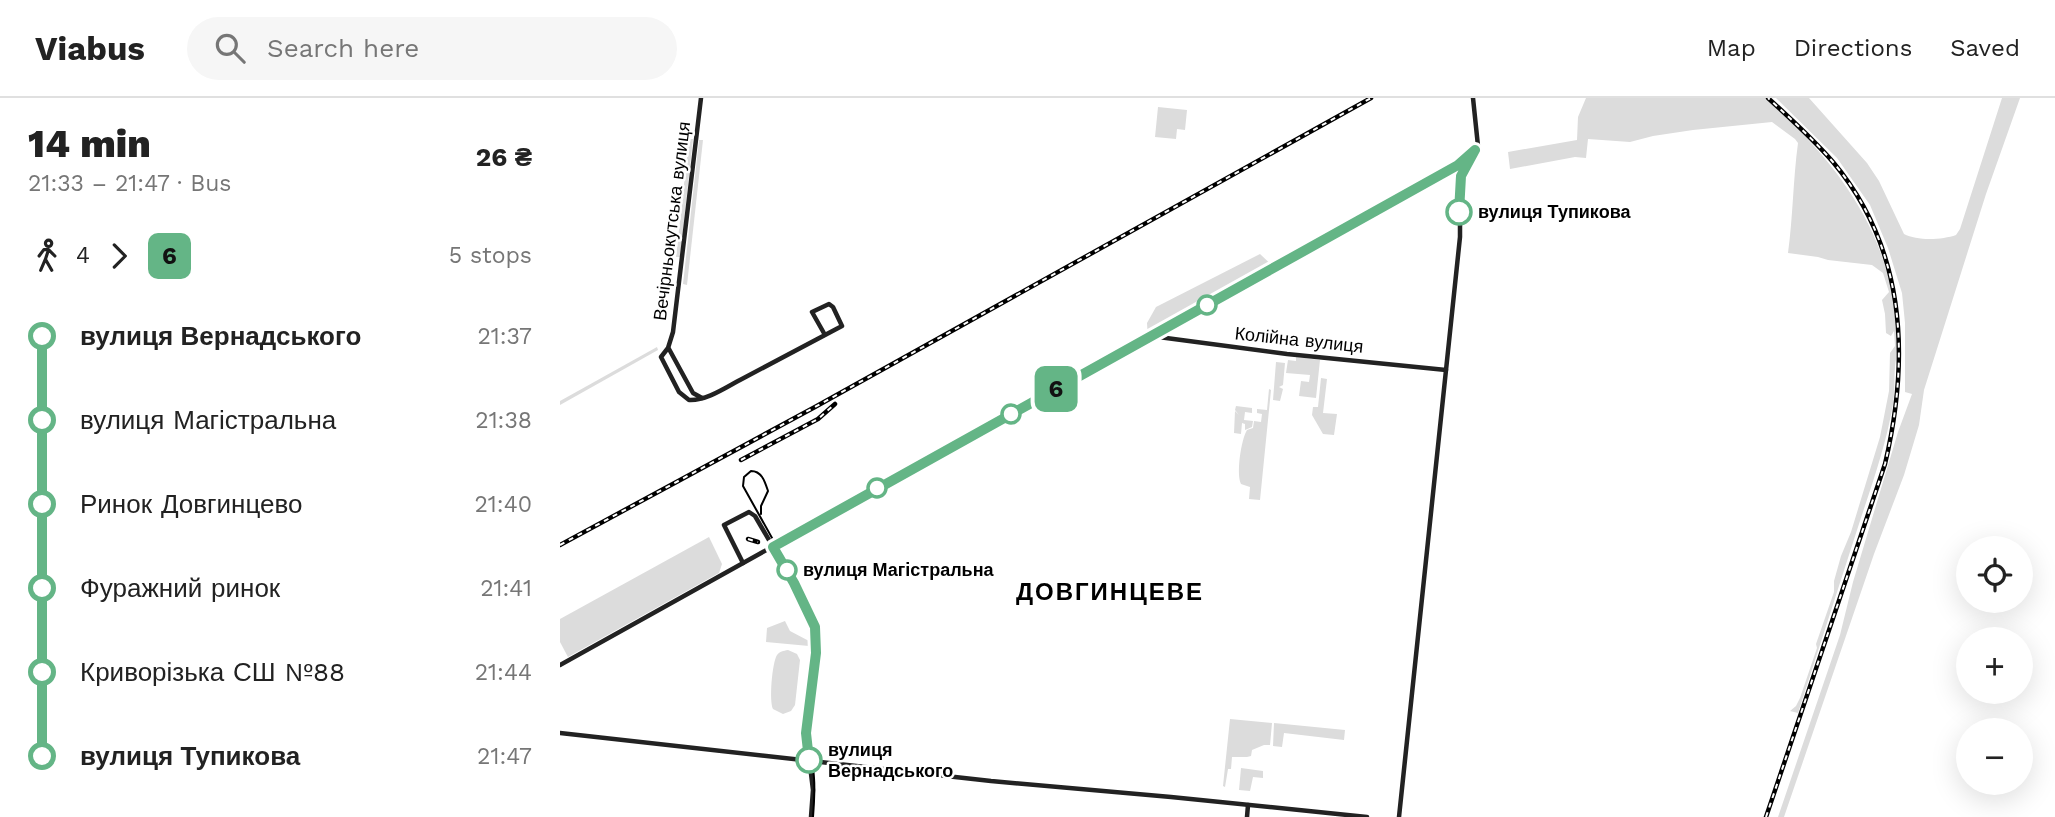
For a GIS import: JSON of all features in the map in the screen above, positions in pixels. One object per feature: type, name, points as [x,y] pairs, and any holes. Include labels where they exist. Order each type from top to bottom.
[{"type":"street","name":"Вечірньокутська вулиця","points":[[701,98],[673,332],[662,357],[679,393],[689,400],[703,398]]},
{"type":"street","points":[[1399,817],[1460,237],[1461,180],[1478,143],[1473,98]]},
{"type":"street","points":[[560,665],[1458,165],[1475,150]]},
{"type":"street","points":[[668,348],[693,393],[703,398],[825,335],[842,326],[828,304],[812,312],[825,335]]},
{"type":"street","name":"Колійна вулиця","points":[[1150,336],[1287,354],[1446,370]]},
{"type":"street","points":[[743,563],[724,525],[749,512],[755,516],[794,583],[815,627],[816,653],[806,733],[813,790],[811,817]]},
{"type":"street","points":[[560,733],[991,781],[1367,817]]},
{"type":"street","points":[[1247,817],[1248,805]]},
{"type":"shaded area","points":[[1586,98],[1765,98],[1793,124],[1840,178],[1860,208],[1887,273],[1895,308],[1898,347],[1890,420],[1873,482],[1798,713],[1790,711],[1800,698],[1817,648],[1816,644],[1834,592],[1841,556],[1880,437],[1889,391],[1890,353],[1895,346],[1894,331],[1891,336],[1886,333],[1882,300],[1889,292],[1883,273],[1872,265],[1788,253],[1798,143],[1772,122],[1693,130],[1630,142],[1588,139],[1586,158],[1575,157],[1510,169],[1508,152],[1577,140],[1578,117]]},
{"type":"shaded area","points":[[1776,98],[1809,98],[1867,163],[1879,181],[1904,234],[1930,239],[1956,235],[1960,229],[2002,98],[2020,98],[1986,194],[1924,390],[1919,425],[1904,475],[1874,554],[1784,817],[1778,817],[1840,635],[1853,582],[1912,394],[1905,392],[1902,293],[1888,248],[1870,205],[1837,158]]},
{"type":"shaded area","points":[[1158,107],[1187,110],[1185,130],[1177,129],[1176,139],[1155,137]]},
{"type":"shaded area","points":[[689,139],[693,139],[680,257],[676,257]]},
{"type":"shaded area","points":[[699,140],[703,140],[687,285],[683,284]]},
{"type":"shaded area","points":[[1260,254],[1274,267],[1148,338],[1147,323],[1156,307]]},
{"type":"shaded area","points":[[657,347],[658,350],[560,405],[560,401]]},
{"type":"shaded area","points":[[1296,357],[1320,360],[1316,398],[1299,396],[1301,381],[1309,382],[1310,375],[1286,373],[1288,360],[1296,361]]},
{"type":"shaded area","points":[[1276,362],[1285,363],[1283,385],[1279,387],[1283,389],[1280,401],[1273,400]]},
{"type":"shaded area","points":[[1321,378],[1327,379],[1323,413],[1337,414],[1334,435],[1323,434],[1312,415],[1313,407],[1318,407]]},
{"type":"shaded area","points":[[1269,389],[1260,500],[1249,499],[1250,487],[1241,484],[1240,479],[1241,449],[1247,430],[1253,428],[1254,421],[1261,422],[1262,414],[1257,413],[1257,409],[1267,410]]},
{"type":"shaded area","points":[[1236,406],[1252,408],[1252,413],[1245,412],[1244,420],[1253,421],[1252,427],[1245,430],[1245,424],[1242,423],[1241,434],[1234,433],[1235,411],[1239,415],[1235,410]]},
{"type":"shaded area","points":[[709,537],[722,564],[719,573],[568,657],[560,642],[560,619]]},
{"type":"shaded area","points":[[785,621],[790,631],[809,641],[809,646],[766,642],[767,628]]},
{"type":"shaded area","points":[[788,650],[797,654],[800,660],[795,705],[791,711],[783,714],[773,709],[772,682],[777,655]]},
{"type":"shaded area","points":[[1230,719],[1272,723],[1270,745],[1252,750],[1251,756],[1232,757],[1225,787],[1223,786]]},
{"type":"shaded area","points":[[1274,723],[1345,730],[1344,740],[1284,733],[1282,747],[1273,746]]},
{"type":"shaded area","points":[[1241,768],[1263,771],[1263,778],[1253,777],[1250,791],[1239,790]]},
{"type":"tram line","points":[[761,514],[761,506],[768,491],[760,475],[751,471],[744,477],[743,486],[815,615],[818,627],[818,656],[809,729],[814,783],[813,817]]},
{"type":"railway","points":[[560,545],[815,407],[1371,98]]},
{"type":"railway","points":[[1766,817],[1885,464],[1898,384],[1899,345],[1896,306],[1888,268],[1875,231],[1857,196],[1825,153],[1768,98]]},
{"type":"railway","points":[[741,460],[818,419],[835,404]]},
{"type":"railway","points":[[748,539],[758,542]]},
{"type":"bus line","name":"6","points":[[809,760],[806,733],[816,653],[815,627],[811,614],[773,547],[1458,165],[1475,150],[1461,176],[1459,212]]},
{"type":"place","name":"вулиця Тупикова","points":[[1459,212]]},
{"type":"place","name":"вулиця Магістральна","points":[[787,570]]},
{"type":"place","name":"вулиця Вернадського","points":[[809,760]]},
{"type":"district","name":"ДОВГИНЦЕВЕ","points":[[1110,592]]}]
